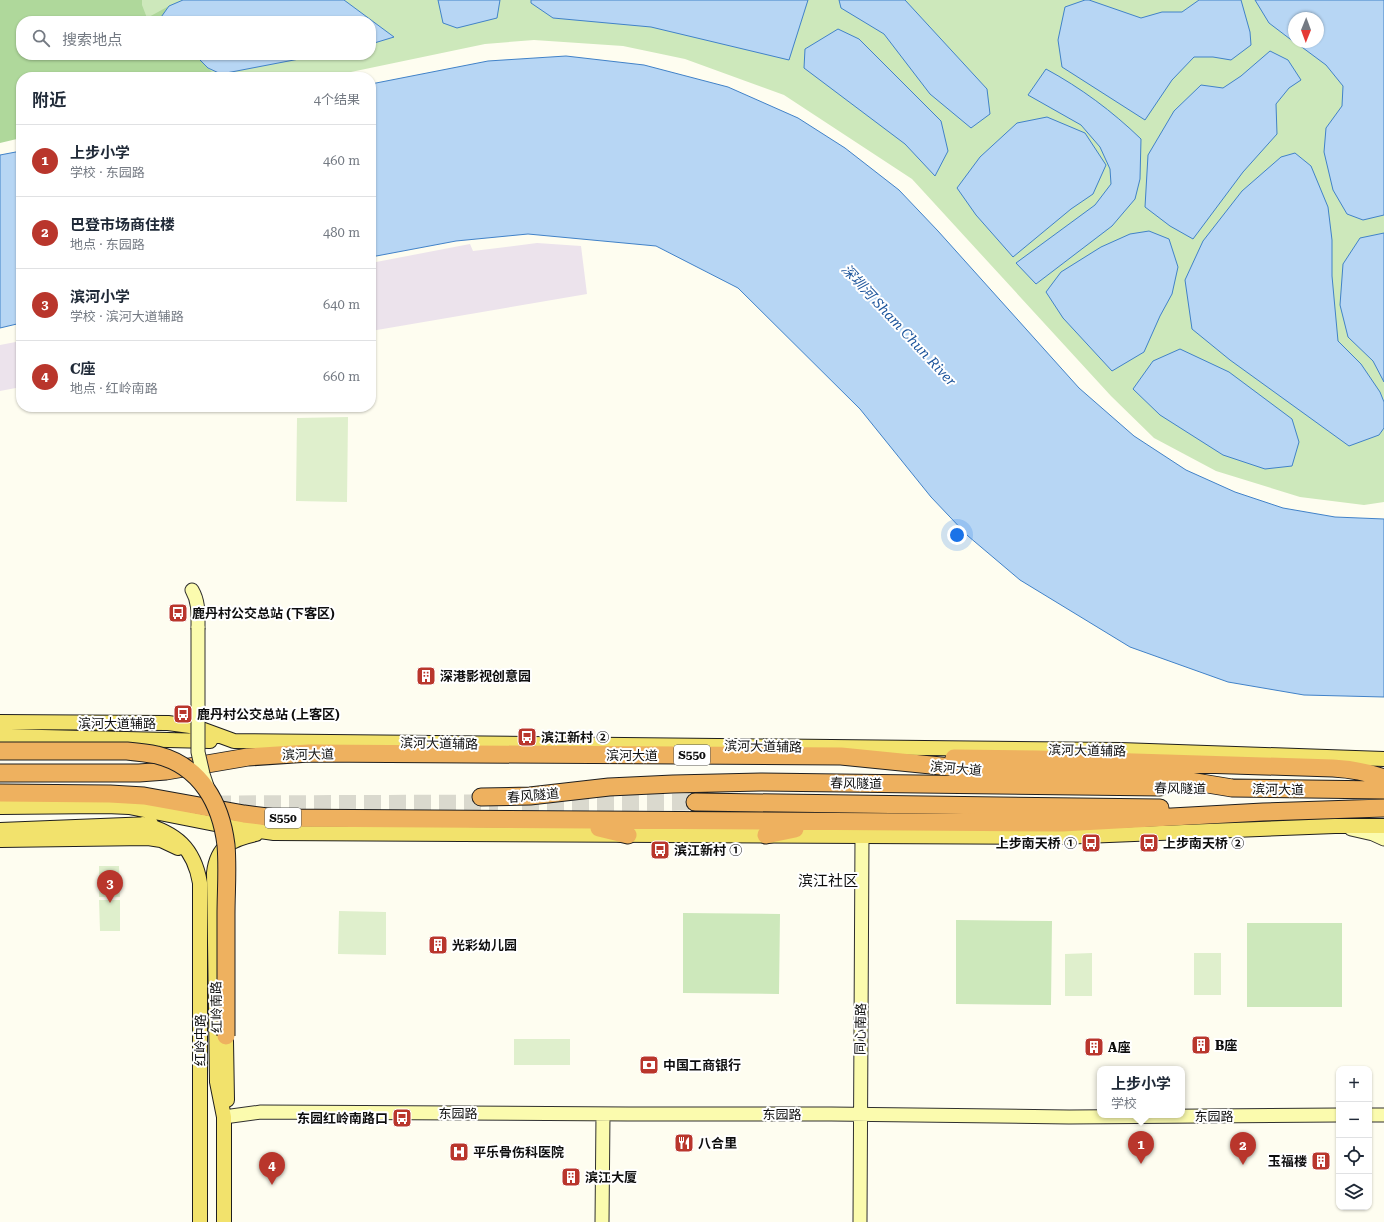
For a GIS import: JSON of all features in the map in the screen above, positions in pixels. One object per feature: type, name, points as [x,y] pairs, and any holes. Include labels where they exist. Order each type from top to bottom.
[{"type":"highway","points":[[0,751],[127,751],[158,755],[181,765],[201,782],[211,795],[220,813],[226,847],[226,1036]]},
{"type":"highway","name":"滨河大道","points":[[0,773],[139,773],[166,771],[248,757],[309,753],[841,756],[991,771],[1159,776],[1232,788],[1384,790]]},
{"type":"highway","points":[[841,756],[1038,759],[1333,768],[1352,769],[1384,778]]},
{"type":"highway","name":"春风隧道","points":[[481,797],[530,796],[616,787],[762,782],[1232,788]]},
{"type":"highway","name":"滨河大道","points":[[0,793],[110,794],[144,796],[244,814],[276,818],[1062,823],[1263,812],[1384,808]]},
{"type":"highway","name":"春风隧道","points":[[695,802],[1185,808],[1263,812]]},
{"type":"highway","points":[[567,821],[628,835]]},
{"type":"highway","points":[[766,835],[828,822]]},
{"type":"main road","name":"滨河大道辅路","points":[[0,722],[168,723],[190,726],[234,741],[1120,750],[1384,759]]},
{"type":"main road","points":[[168,723],[183,740]]},
{"type":"main road","points":[[0,736],[234,741]]},
{"type":"main road","points":[[0,807],[129,807],[225,826],[274,833],[1059,837],[1335,826],[1384,826]]},
{"type":"main road","points":[[0,830],[143,824],[225,826]]},
{"type":"main road","name":"红岭中路","points":[[143,824],[156,827],[180,841],[188,849],[199,878],[200,1222]]},
{"type":"main road","name":"红岭南路","points":[[225,1220],[224,1116],[217,1082],[214,873],[220,853],[228,844],[240,838],[257,834],[274,833]]},
{"type":"main road","points":[[0,840],[148,838],[161,840],[172,844],[193,860]]},
{"type":"main road","points":[[224,1116],[227,1086],[226,1036]]},
{"type":"street","points":[[192,590],[197,598],[198,612],[198,752],[203,774],[211,795]]},
{"type":"street","points":[[1335,826],[1373,834],[1384,839]]},
{"type":"street","name":"同心南路","points":[[860,1222],[862,836]]},
{"type":"street","name":"东园路","points":[[224,1116],[261,1112],[860,1114],[1097,1117]]},
{"type":"street","points":[[602,1222],[603,1114]]},
{"type":"street","name":"东园路","points":[[1185,1116],[1336,1115]]},
{"type":"street","points":[[1372,1115],[1384,1115]]},
{"type":"shaded area","points":[[537,243],[581,246],[587,294],[376,330],[376,262],[470,244],[473,251]]},
{"type":"shaded area","points":[[16,342],[16,388],[0,391],[0,345]]},
{"type":"green space","points":[[0,0],[1384,0],[1384,502],[1364,505],[1300,497],[1216,471],[1154,438],[1111,396],[912,179],[784,95],[685,59],[623,46],[534,40],[485,44],[351,72],[20,72],[16,60],[376,60],[376,16],[16,16],[16,59]]},
{"type":"green space","points":[[0,0],[142,0],[142,5],[146,16],[16,16],[16,60],[200,60],[212,72],[16,72],[16,139],[0,143]]},
{"type":"green space","points":[[169,6],[165,16],[151,16]]},
{"type":"green space","points":[[348,417],[347,502],[296,501],[297,418]]},
{"type":"green space","points":[[99,866],[119,866],[120,897],[99,897]]},
{"type":"green space","points":[[99,900],[120,900],[120,931],[100,931]]},
{"type":"green space","points":[[339,911],[386,912],[386,955],[338,954]]},
{"type":"green space","points":[[683,913],[780,914],[779,994],[683,993]]},
{"type":"green space","points":[[956,920],[1052,921],[1051,1005],[956,1004]]},
{"type":"green space","points":[[1247,923],[1342,923],[1342,1007],[1247,1007]]},
{"type":"green space","points":[[1092,953],[1092,996],[1065,996],[1065,954]]},
{"type":"green space","points":[[1194,953],[1221,953],[1221,995],[1194,995]]},
{"type":"green space","points":[[514,1039],[570,1039],[570,1065],[514,1065]]},
{"type":"water","points":[[183,0],[344,0],[366,16],[162,16],[169,6]]},
{"type":"water","points":[[438,0],[500,0],[497,18],[457,28],[443,23]]},
{"type":"water","points":[[531,0],[808,0],[789,60],[651,27],[553,18],[531,3]]},
{"type":"water","points":[[839,0],[905,0],[987,89],[990,114],[971,128],[930,94],[884,34],[841,8]]},
{"type":"water","points":[[1089,0],[1141,18],[1162,12],[1182,12],[1199,0],[1241,0],[1250,32],[1251,45],[1231,60],[1213,57],[1194,57],[1172,80],[1145,120],[1062,67],[1058,40],[1065,7]]},
{"type":"water","points":[[1255,0],[1384,0],[1384,215],[1363,220],[1347,214],[1333,190],[1324,152],[1326,128],[1342,106],[1343,86],[1326,65],[1303,48],[1324,48],[1324,12],[1288,12],[1288,37],[1269,23]]},
{"type":"water","points":[[376,24],[394,37],[376,42]]},
{"type":"water","points":[[838,29],[859,39],[941,121],[948,151],[935,176],[905,144],[804,68],[805,49]]},
{"type":"water","points":[[1270,51],[1288,60],[1301,80],[1289,88],[1276,104],[1277,134],[1243,172],[1193,239],[1170,226],[1145,207],[1148,155],[1174,111],[1201,85],[1223,88],[1241,76]]},
{"type":"water","name":"深圳河 Sham Chun River","points":[[566,56],[644,65],[728,87],[798,118],[845,148],[899,190],[938,231],[1079,388],[1134,436],[1186,470],[1235,492],[1283,508],[1335,517],[1384,519],[1384,697],[1304,695],[1228,682],[1130,647],[1020,580],[968,536],[931,497],[860,409],[738,288],[656,246],[528,234],[456,241],[376,256],[376,83],[488,61]]},
{"type":"water","points":[[200,60],[294,60],[231,72],[217,72],[208,68]]},
{"type":"water","points":[[1046,69],[1072,84],[1096,101],[1141,139],[1140,179],[1135,199],[1112,226],[1036,284],[1016,263],[1095,205],[1111,184],[1110,169],[1100,147],[1081,125],[1028,95]]},
{"type":"water","points":[[1047,117],[1085,133],[1106,165],[1093,194],[1071,209],[1013,257],[976,215],[957,188],[980,157],[1017,123]]},
{"type":"water","points":[[16,152],[16,324],[0,328],[0,155]]},
{"type":"water","points":[[1295,153],[1311,166],[1328,207],[1332,240],[1332,276],[1338,341],[1361,364],[1380,392],[1384,402],[1384,428],[1379,435],[1349,446],[1230,360],[1192,329],[1185,280],[1203,241],[1242,191],[1281,157]]},
{"type":"water","points":[[1149,231],[1169,239],[1178,267],[1172,294],[1160,316],[1144,352],[1112,371],[1063,318],[1046,292],[1061,272],[1101,247],[1130,234]]},
{"type":"water","points":[[1384,233],[1384,382],[1373,361],[1348,337],[1340,305],[1343,264],[1360,238]]},
{"type":"water","points":[[1180,349],[1229,372],[1292,419],[1299,442],[1292,466],[1265,469],[1223,455],[1160,415],[1133,389],[1153,361]]},
{"type":"tunnel","points":[[522,803],[695,802]]},
{"type":"tunnel","points":[[214,804],[498,803]]},
{"type":"place","name":"鹿丹村公交总站 (下客区)","points":[[178,613]]},
{"type":"place","name":"深港影视创意园","points":[[426,676]]},
{"type":"place","name":"鹿丹村公交总站 (上客区)","points":[[183,714]]},
{"type":"place","name":"滨江新村 ②","points":[[527,737]]},
{"type":"place","name":"上步南天桥 ①","points":[[1091,843]]},
{"type":"place","name":"上步南天桥 ②","points":[[1149,843]]},
{"type":"place","name":"滨江新村 ①","points":[[660,850]]},
{"type":"place","name":"滨河小学","points":[[110,903]]},
{"type":"place","name":"光彩幼儿园","points":[[438,945]]},
{"type":"place","name":"B座","points":[[1201,1045]]},
{"type":"place","name":"A座","points":[[1094,1047]]},
{"type":"place","name":"中国工商银行","points":[[649,1065]]},
{"type":"place","name":"东园红岭南路口","points":[[402,1118]]},
{"type":"place","name":"八合里","points":[[684,1143]]},
{"type":"place","name":"平乐骨伤科医院","points":[[459,1152]]},
{"type":"place","name":"玉福楼","points":[[1321,1161]]},
{"type":"place","name":"上步小学","points":[[1141,1164]]},
{"type":"place","name":"巴登市场商住楼","points":[[1243,1165]]},
{"type":"place","name":"滨江大厦","points":[[571,1177]]},
{"type":"place","name":"C座","points":[[272,1185]]},
{"type":"district","name":"滨江社区","points":[[828,881]]}]
